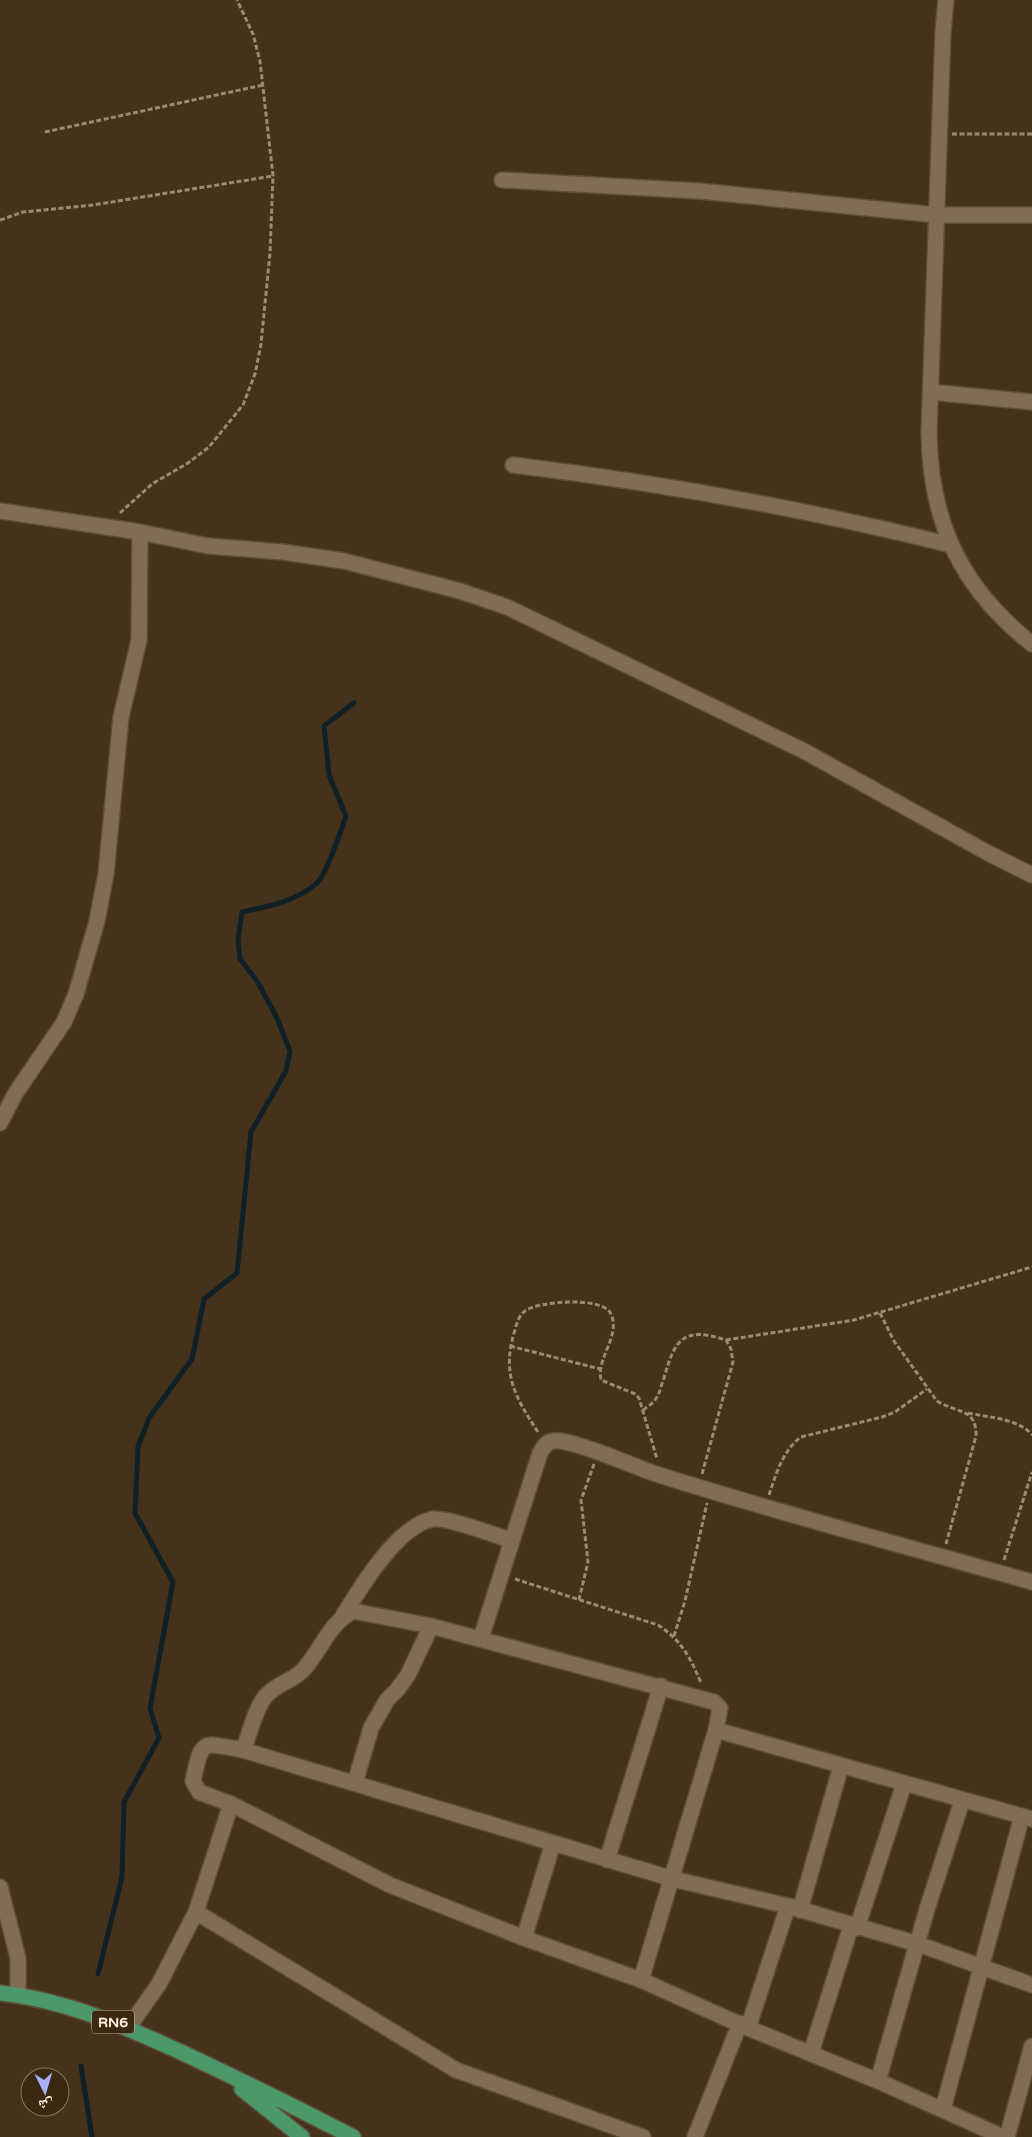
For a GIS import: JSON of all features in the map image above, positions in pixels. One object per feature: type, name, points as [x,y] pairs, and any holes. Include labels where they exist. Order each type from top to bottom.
[{"type":"main road","name":"RN6","points":[[0,1994],[18,1995],[68,2007],[128,2028],[219,2070],[353,2137]]},
{"type":"main road","name":"RN6","points":[[219,2070],[302,2137]]},
{"type":"street","points":[[946,0],[939,134],[929,461],[933,490],[940,518],[950,545],[981,595],[1000,617],[1032,644]]},
{"type":"street","points":[[502,180],[699,191],[937,215],[1032,215]]},
{"type":"street","points":[[931,392],[1032,402]]},
{"type":"street","points":[[513,465],[602,476],[777,505],[950,545]]},
{"type":"street","points":[[0,511],[140,532],[208,546],[283,552],[344,561],[460,591],[507,607],[804,751],[988,853],[1032,875]]},
{"type":"street","points":[[0,1123],[15,1094],[64,1022],[76,994],[97,921],[106,874],[121,717],[139,640],[140,532]]},
{"type":"street","points":[[481,1638],[510,1540],[540,1453],[546,1444],[552,1441],[570,1442],[663,1476],[1032,1582]]},
{"type":"street","points":[[243,1750],[261,1703],[266,1695],[302,1672],[312,1660],[327,1634],[343,1616],[357,1593],[396,1543],[411,1529],[426,1522],[439,1520],[510,1540]]},
{"type":"street","points":[[343,1616],[353,1612],[362,1612],[481,1638],[661,1686],[714,1702],[720,1708],[721,1712],[673,1879],[641,1980]]},
{"type":"street","points":[[355,1783],[375,1719],[386,1700],[397,1690],[408,1675],[431,1626]]},
{"type":"street","points":[[607,1860],[661,1686]]},
{"type":"street","points":[[716,1730],[1027,1818],[982,1966],[943,2109]]},
{"type":"street","points":[[1032,1985],[918,1944],[854,1927],[794,1908],[673,1879],[243,1750],[209,1745],[203,1747],[194,1775],[193,1781],[199,1792],[231,1804],[390,1885],[524,1938],[641,1980],[1005,2137],[1032,2046]]},
{"type":"street","points":[[695,2137],[794,1908],[841,1766]]},
{"type":"street","points":[[811,2054],[904,1784]]},
{"type":"street","points":[[878,2081],[945,1848],[962,1801]]},
{"type":"street","points":[[128,2028],[159,1984],[196,1912],[231,1804]]},
{"type":"street","points":[[524,1938],[552,1843]]},
{"type":"street","points":[[0,1887],[18,1958],[18,1995]]},
{"type":"street","points":[[196,1912],[456,2070],[642,2137]]},
{"type":"path","points":[[105,527],[152,484],[188,463],[209,447],[243,405],[255,374],[261,344],[270,253],[273,176],[263,85],[253,34],[237,0]]},
{"type":"path","points":[[45,132],[263,85]]},
{"type":"path","points":[[939,134],[1032,134]]},
{"type":"path","points":[[0,220],[23,212],[93,206],[273,176]]},
{"type":"path","points":[[643,1410],[655,1400],[659,1393],[673,1349],[678,1341],[694,1335],[712,1336],[726,1340],[854,1320],[1032,1267]]},
{"type":"path","points":[[546,1444],[521,1406],[509,1378],[508,1356],[519,1317],[526,1310],[567,1302],[597,1304],[606,1308],[611,1313],[613,1323],[612,1334],[600,1369],[601,1380],[636,1394],[643,1410],[663,1476]]},
{"type":"path","points":[[880,1313],[894,1341],[937,1401],[947,1407],[1013,1424],[1024,1428],[1032,1435]]},
{"type":"path","points":[[674,1636],[693,1567],[704,1488],[733,1362],[731,1349],[726,1340]]},
{"type":"path","points":[[510,1346],[600,1369]]},
{"type":"path","points":[[765,1506],[784,1456],[792,1444],[801,1437],[882,1417],[895,1412],[927,1389]]},
{"type":"path","points":[[942,1556],[976,1436],[973,1419],[968,1413]]},
{"type":"path","points":[[579,1600],[588,1562],[581,1500],[599,1454]]},
{"type":"path","points":[[1000,1573],[1032,1472]]},
{"type":"path","points":[[500,1574],[658,1626],[674,1636],[685,1651],[701,1683],[714,1702]]},
{"type":"waterway","points":[[98,1974],[122,1877],[124,1802],[159,1738],[150,1708],[173,1582],[135,1513],[138,1447],[149,1418],[192,1359],[204,1299],[237,1273],[251,1132],[286,1071],[290,1051],[277,1018],[257,981],[240,959],[238,939],[242,912],[291,899],[309,889],[321,878],[346,816],[329,775],[324,726],[354,703]]},
{"type":"waterway","points":[[81,2066],[92,2137]]}]
